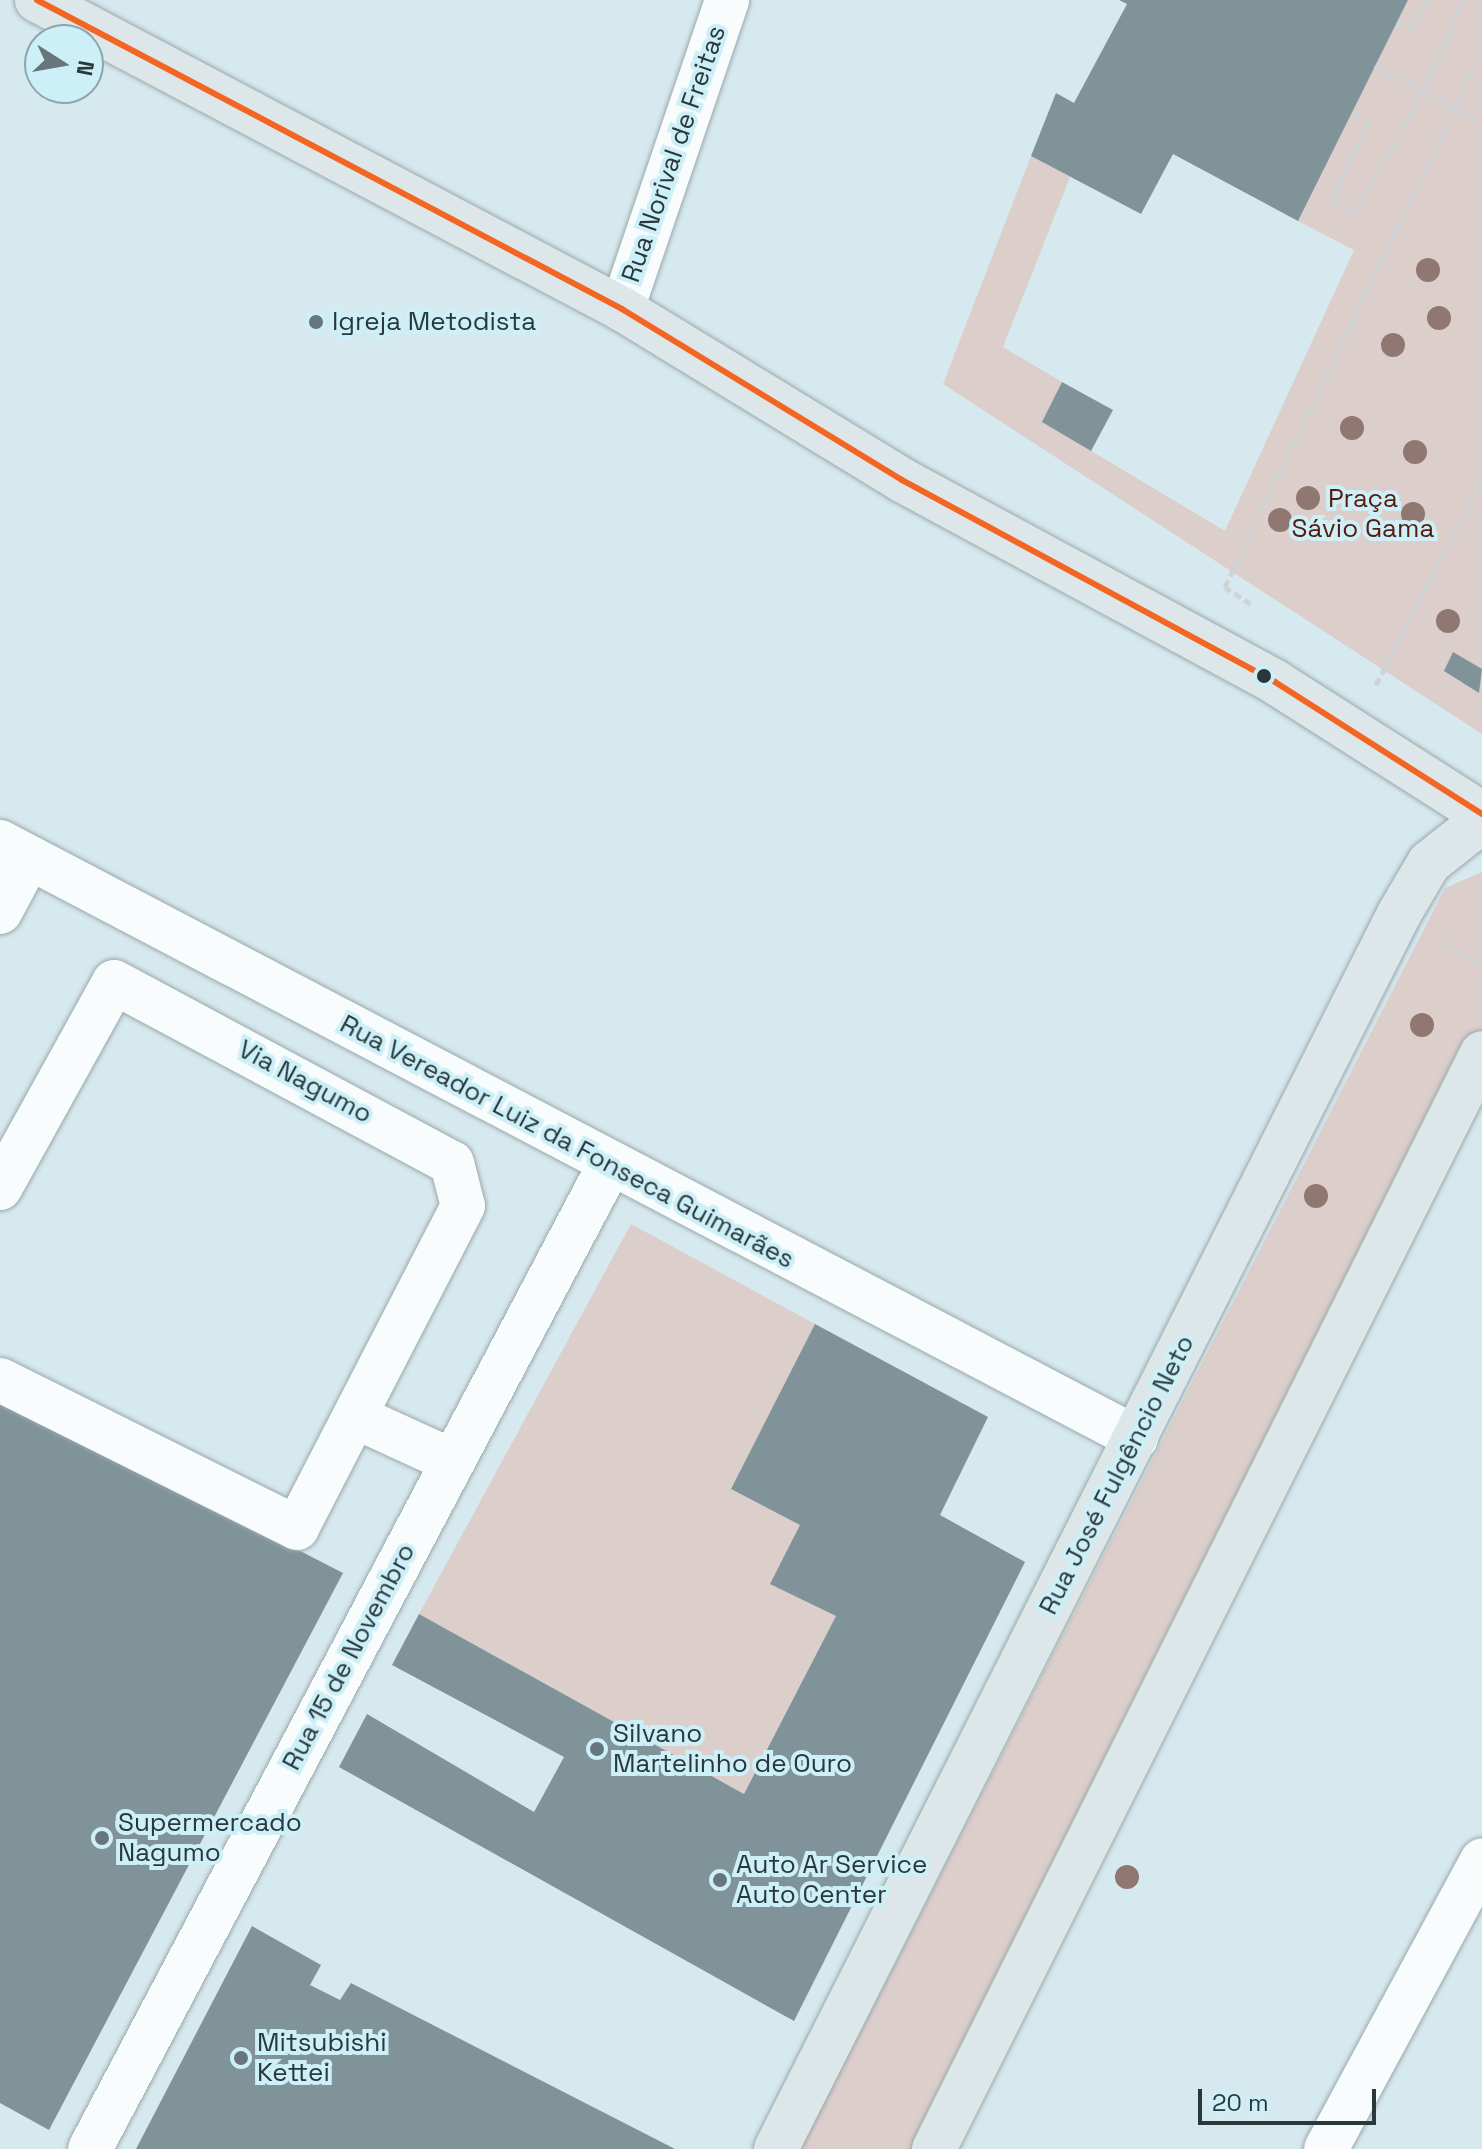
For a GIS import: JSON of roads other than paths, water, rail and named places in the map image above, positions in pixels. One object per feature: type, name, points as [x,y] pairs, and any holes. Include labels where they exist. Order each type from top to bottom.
[{"type":"main road","points":[[37,0],[622,309],[902,480],[1275,682],[1482,814]]},
{"type":"main road","name":"Rua José Fulgêncio Neto","points":[[776,2149],[1414,885],[1447,845],[1482,821]]},
{"type":"main road","points":[[934,2149],[1482,1053]]},
{"type":"street","name":"Rua Norival de Freitas","points":[[622,309],[727,0]]},
{"type":"street","name":"Rua Vereador Luiz da Fonseca Guimarães","points":[[15,850],[609,1166],[1136,1438]]},
{"type":"street","points":[[0,912],[15,850]]},
{"type":"street","name":"Via Nagumo","points":[[0,1188],[114,982],[452,1163],[463,1188],[459,1224],[297,1528],[0,1380]]},
{"type":"street","name":"Rua 15 de Novembro","points":[[90,2149],[609,1166]]},
{"type":"street","points":[[356,1417],[452,1461]]},
{"type":"street","points":[[1326,2149],[1482,1861]]},
{"type":"place","name":"Igreja Metodista","points":[[316,322]]},
{"type":"place","name":"Silvano Martelinho de Ouro","points":[[597,1749]]},
{"type":"place","name":"Supermercado Nagumo","points":[[102,1838]]},
{"type":"place","name":"Auto Ar Service Auto Center","points":[[720,1880]]},
{"type":"place","name":"Mitsubishi Kettei","points":[[241,2058]]},
{"type":"park label","name":"Praça Sávio Gama","points":[[1363,514]]}]
